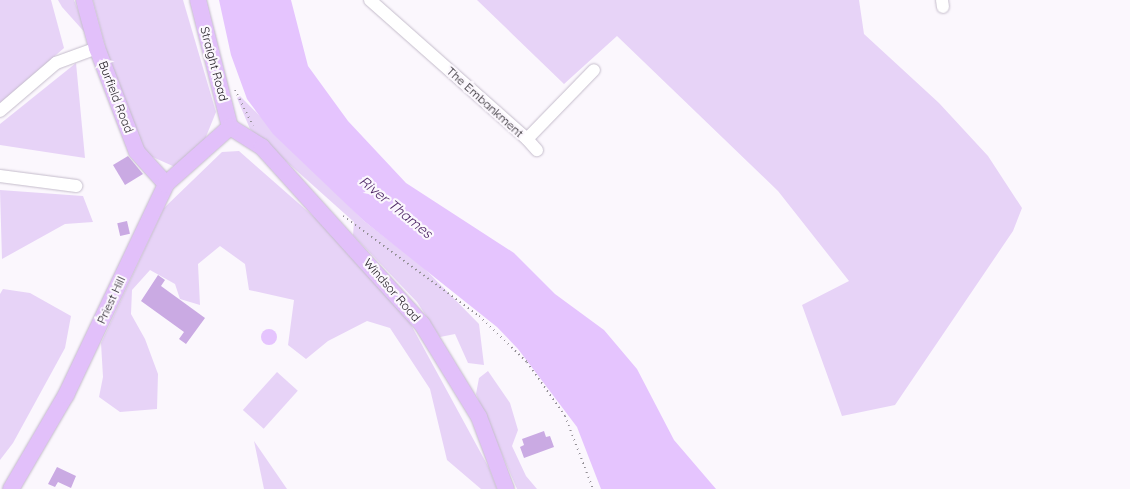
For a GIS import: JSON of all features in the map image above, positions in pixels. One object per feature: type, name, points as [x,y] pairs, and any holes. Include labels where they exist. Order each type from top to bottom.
[{"type":"main road","name":"Burfield Road","points":[[84,0],[97,48],[137,152],[166,184]]},
{"type":"main road","name":"Straight Road","points":[[198,0],[230,127]]},
{"type":"main road","name":"Priest Hill","points":[[11,489],[66,395],[166,184],[230,127]]},
{"type":"main road","name":"Windsor Road","points":[[230,127],[262,147],[422,324],[479,417],[506,489]]},
{"type":"street","name":"The Embankment","points":[[370,0],[527,139],[594,70]]},
{"type":"street","points":[[0,111],[56,63],[97,48]]},
{"type":"street","points":[[527,139],[537,150]]},
{"type":"street","points":[[0,176],[76,186]]},
{"type":"path","points":[[234,89],[246,108],[256,133]]},
{"type":"path","points":[[335,210],[479,316],[527,362],[565,416],[593,489]]},
{"type":"shaded area","points":[[0,0],[51,0],[64,48],[0,104]]},
{"type":"shaded area","points":[[58,0],[74,0],[88,36],[62,7]]},
{"type":"shaded area","points":[[93,0],[183,0],[216,112],[203,144],[175,167],[146,154],[108,56]]},
{"type":"shaded area","points":[[477,0],[859,0],[864,34],[939,103],[988,156],[1022,208],[1013,231],[895,405],[842,416],[802,305],[849,281],[778,191],[617,36],[564,84]]},
{"type":"shaded area","points":[[76,63],[85,158],[0,145],[0,124]]},
{"type":"shaded area","points":[[240,96],[364,221],[422,266],[479,324],[484,365],[468,363],[455,334],[440,337],[417,302],[353,235],[354,222],[250,129],[237,98]]},
{"type":"shaded area","points":[[239,151],[321,223],[409,321],[489,468],[497,489],[481,489],[447,460],[430,389],[390,328],[367,321],[328,341],[306,359],[288,345],[294,300],[249,290],[245,264],[220,246],[198,264],[200,305],[180,299],[175,284],[150,270],[132,290],[131,314],[145,339],[158,374],[157,409],[120,412],[99,397],[103,377],[101,343],[164,208],[222,152]]},
{"type":"shaded area","points":[[0,190],[83,196],[93,222],[65,224],[2,259]]},
{"type":"shaded area","points":[[3,289],[30,293],[71,316],[65,348],[13,443],[0,460],[0,294]]},
{"type":"shaded area","points":[[488,371],[510,403],[518,430],[512,446],[526,476],[537,489],[517,489],[476,394],[479,378]]},
{"type":"shaded area","points":[[277,372],[298,391],[264,429],[243,410]]},
{"type":"shaded area","points":[[254,441],[287,489],[264,489]]},
{"type":"water","name":"River Thames","points":[[219,0],[291,0],[308,66],[348,121],[406,183],[514,253],[555,294],[604,330],[637,369],[674,440],[716,489],[601,489],[577,427],[518,349],[497,327],[364,221],[273,134],[247,99],[231,55]]},
{"type":"water","points":[[269,329],[275,331],[277,337],[275,343],[269,345],[263,343],[261,337],[263,331]]},
{"type":"building","points":[[128,156],[143,174],[125,185],[113,165]]},
{"type":"building","points":[[127,221],[130,234],[120,236],[117,223]]},
{"type":"building","points":[[158,275],[165,280],[161,286],[205,318],[186,344],[179,339],[184,332],[141,301]]},
{"type":"building","points":[[544,431],[546,437],[550,436],[554,447],[524,458],[520,447],[524,445],[522,439]]},
{"type":"building","points":[[57,467],[76,476],[71,488],[58,482],[55,487],[48,484]]}]
